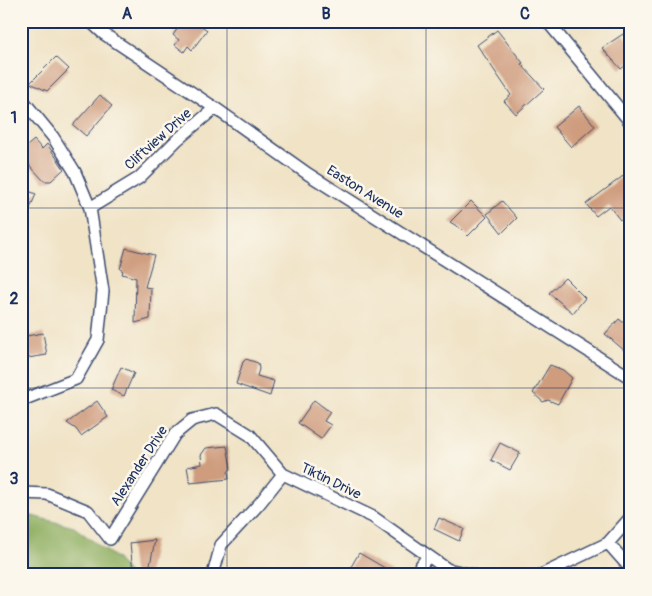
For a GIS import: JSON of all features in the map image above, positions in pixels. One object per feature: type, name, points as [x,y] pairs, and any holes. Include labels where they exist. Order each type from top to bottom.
[{"type":"street","name":"Easton Avenue","points":[[90,21],[104,34],[216,108],[308,174],[631,378]]},
{"type":"street","points":[[547,21],[631,123]]},
{"type":"street","points":[[21,98],[53,137],[70,165],[90,208],[103,291],[98,340],[76,379],[21,399]]},
{"type":"street","name":"Cliftview Drive","points":[[90,208],[139,178],[177,140],[216,108]]},
{"type":"street","name":"Alexander Drive","points":[[21,493],[46,494],[88,511],[110,539],[175,434],[192,420],[216,414],[250,434],[283,474]]},
{"type":"street","name":"Tiktin Drive","points":[[213,575],[221,544],[259,504],[283,474],[372,518],[447,569],[474,575]]},
{"type":"street","points":[[541,575],[608,543],[631,517]]},
{"type":"street","points":[[608,543],[631,569]]},
{"type":"street","points":[[414,575],[428,556]]},
{"type":"green space","points":[[21,513],[74,527],[116,558],[130,575],[21,575]]},
{"type":"building","points":[[183,21],[195,21],[207,30],[192,50],[188,46],[184,52],[175,45],[179,40],[173,35]]},
{"type":"building","points":[[497,30],[523,63],[521,64],[544,89],[516,114],[504,101],[511,95],[477,45]]},
{"type":"building","points":[[623,34],[631,45],[631,61],[621,69],[602,48]]},
{"type":"building","points":[[56,57],[69,69],[47,91],[30,83]]},
{"type":"building","points":[[100,95],[112,106],[86,136],[73,125]]},
{"type":"building","points":[[579,106],[595,126],[571,147],[554,127]]},
{"type":"building","points":[[34,140],[42,149],[47,144],[64,169],[51,181],[44,181],[21,156],[21,151]]},
{"type":"building","points":[[631,170],[631,212],[620,220],[609,206],[596,216],[586,204]]},
{"type":"building","points":[[21,188],[36,194],[21,230]]},
{"type":"building","points":[[471,201],[487,217],[468,236],[450,222]]},
{"type":"building","points":[[502,201],[517,218],[502,233],[487,214]]},
{"type":"building","points":[[126,248],[154,255],[145,287],[151,288],[150,319],[135,323],[136,278],[122,274],[123,271],[120,269]]},
{"type":"building","points":[[565,278],[585,298],[573,313],[549,293]]},
{"type":"building","points":[[619,319],[631,329],[631,356],[605,334]]},
{"type":"building","points":[[43,333],[47,355],[21,359],[21,337]]},
{"type":"building","points":[[246,359],[258,363],[257,376],[274,381],[270,396],[236,384],[243,362]]},
{"type":"building","points":[[550,365],[563,370],[572,378],[558,404],[548,400],[543,402],[533,393]]},
{"type":"building","points":[[121,367],[134,373],[124,396],[111,390]]},
{"type":"building","points":[[314,400],[330,412],[324,421],[331,425],[321,439],[298,423]]},
{"type":"building","points":[[97,401],[108,417],[81,436],[76,429],[67,423]]},
{"type":"building","points":[[500,443],[520,453],[510,470],[491,460]]},
{"type":"building","points":[[227,446],[231,468],[228,472],[229,479],[190,483],[187,467],[202,464],[201,455],[206,448]]},
{"type":"building","points":[[439,518],[464,529],[459,541],[434,529]]},
{"type":"building","points":[[155,540],[148,575],[137,575],[133,572],[130,543]]},
{"type":"building","points":[[359,553],[397,575],[354,575],[348,572]]}]
